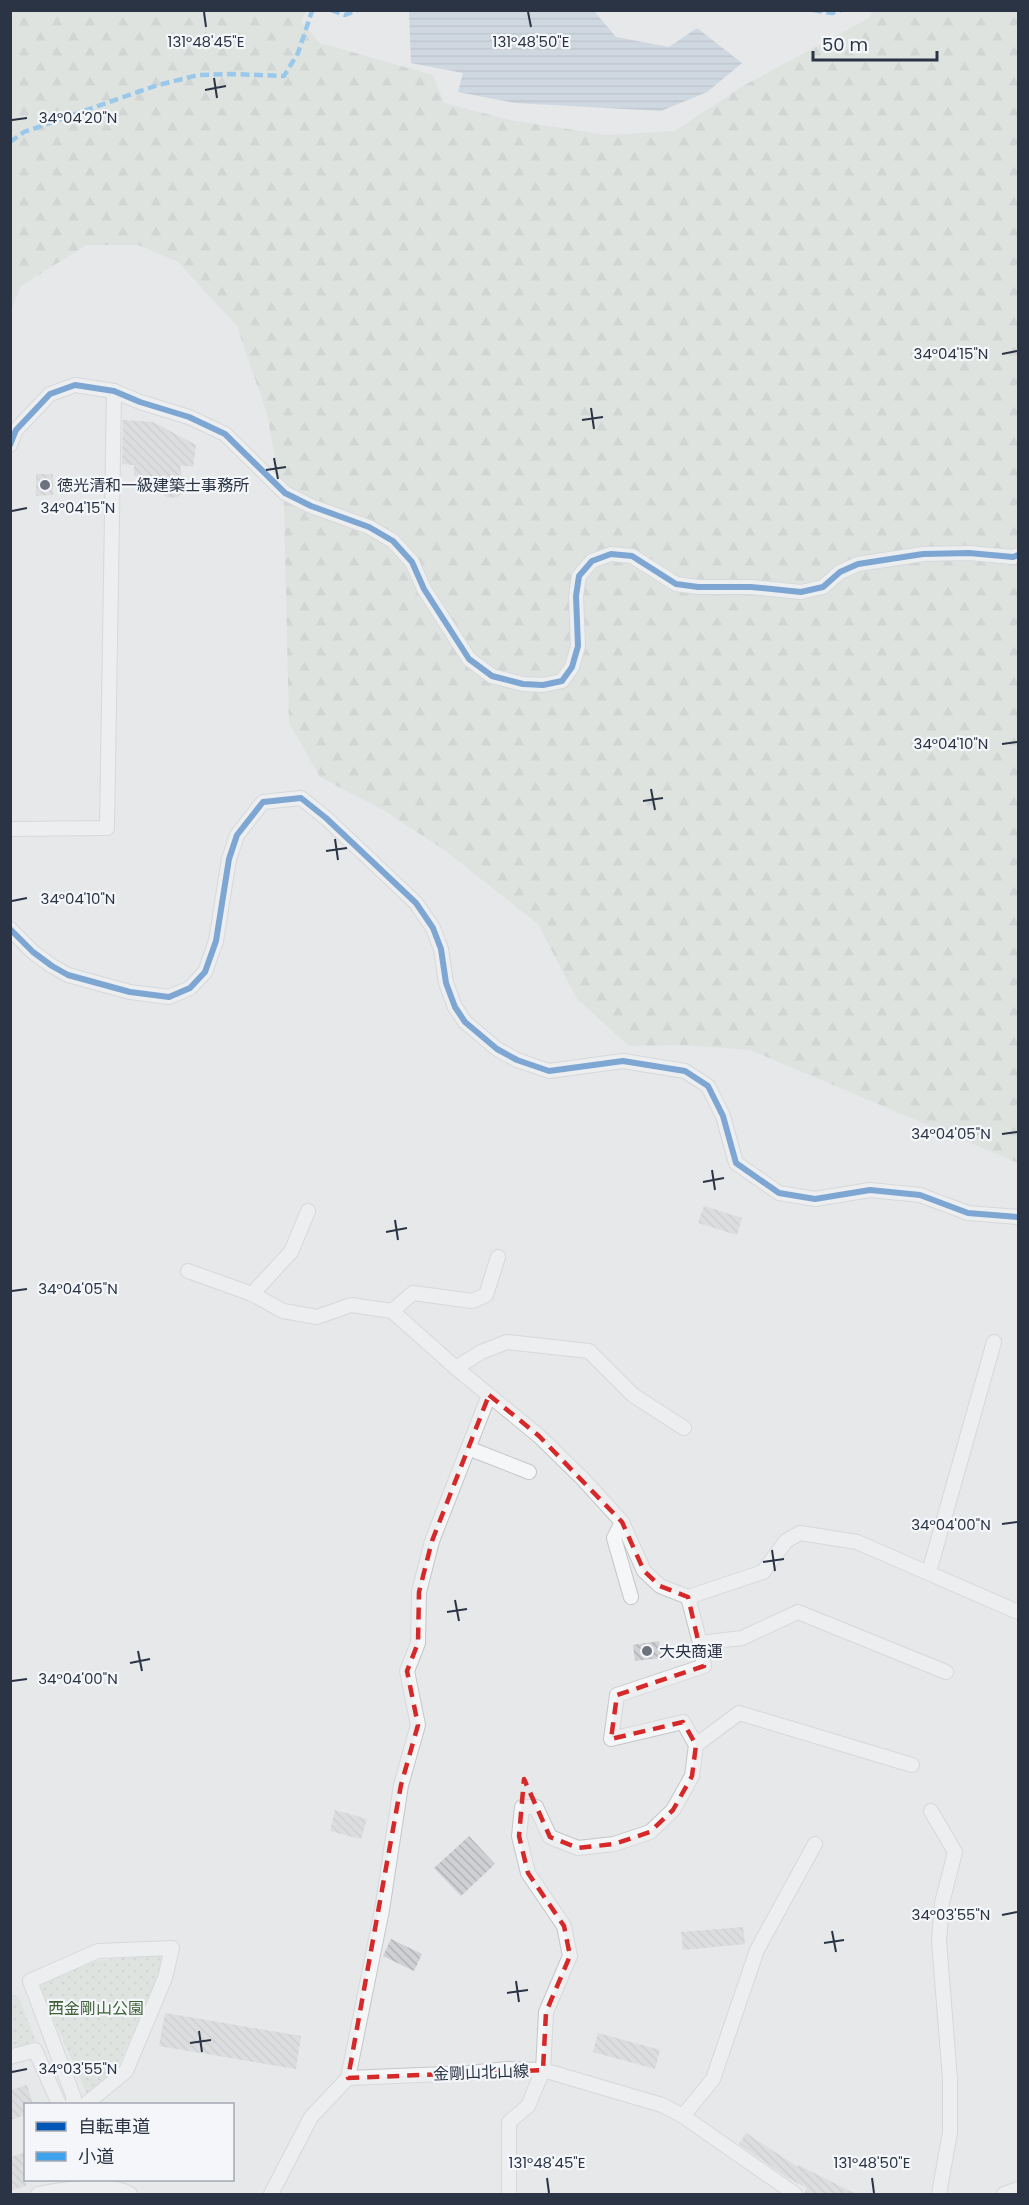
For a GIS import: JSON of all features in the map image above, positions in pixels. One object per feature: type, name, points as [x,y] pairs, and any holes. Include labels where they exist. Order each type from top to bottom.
[{"type":"street","points":[[10,445],[16,430],[50,394],[75,385],[114,391],[140,402],[189,417],[225,434],[285,493],[311,506],[369,527],[393,540],[412,562],[424,589],[469,659],[492,676],[523,684],[543,685],[562,681],[572,668],[578,646],[576,596],[579,576],[592,561],[611,554],[632,556],[676,584],[801,592],[823,587],[840,573],[858,564],[923,554],[1013,557],[1018,555]]},
{"type":"street","points":[[10,829],[107,828],[114,391]]},
{"type":"street","points":[[10,929],[33,952],[68,975],[130,992],[169,997],[190,988],[205,972],[216,941],[229,859],[237,835],[263,802],[301,798],[326,818],[417,903],[433,928],[441,949],[446,983],[455,1007],[465,1022],[497,1049],[517,1060],[549,1071],[623,1061],[685,1071],[708,1086],[723,1116],[736,1163],[779,1193],[815,1199],[870,1191],[920,1195],[968,1213],[1018,1217]]},
{"type":"street","points":[[252,1294],[291,1252],[308,1211]]},
{"type":"street","points":[[392,1311],[413,1293],[472,1301],[486,1295],[498,1257]]},
{"type":"street","points":[[188,1271],[252,1294],[284,1311],[317,1317],[351,1305],[392,1311],[456,1368],[539,1436],[622,1522],[644,1571],[660,1586],[688,1597],[763,1572],[786,1541],[800,1533],[856,1542],[1018,1611]]},
{"type":"street","points":[[456,1368],[481,1352],[507,1342],[589,1351],[633,1395],[684,1428]]},
{"type":"street","points":[[929,1572],[994,1342]]},
{"type":"street","points":[[272,2194],[311,2117],[348,2078],[382,1910],[401,1785],[418,1725],[407,1671],[418,1643],[419,1592],[432,1541],[489,1395]]},
{"type":"street","points":[[468,1448],[529,1472]]},
{"type":"street","points":[[622,1522],[614,1538],[631,1597]]},
{"type":"street","points":[[509,2194],[509,2122],[528,2106],[543,2070],[546,2012],[570,1956],[564,1926],[528,1873],[519,1836],[522,1807],[536,1807],[550,1837],[578,1848],[614,1844],[650,1833],[673,1810],[692,1776],[696,1745],[683,1722],[611,1739],[617,1695],[704,1666],[688,1597]]},
{"type":"street","points":[[700,1643],[742,1638],[798,1611],[946,1672]]},
{"type":"street","points":[[696,1745],[740,1713],[912,1765]]},
{"type":"street","points":[[932,1811],[955,1852],[942,1903],[939,1941],[950,2079],[950,2132],[939,2194]]},
{"type":"street","points":[[683,2116],[712,2079],[757,1950],[815,1844]]},
{"type":"street","points":[[72,2103],[74,2098],[30,1981],[98,1951],[172,1948],[165,1978],[126,2071],[87,2103]]},
{"type":"street","points":[[10,2057],[35,2050],[59,2103]]},
{"type":"street","name":"金剛山北山線","points":[[348,2078],[469,2073],[507,2069],[543,2070],[662,2105],[683,2116],[795,2194]]},
{"type":"street","points":[[38,2194],[65,2184],[122,2190],[130,2194]]},
{"type":"street","points":[[1004,2194],[1018,2189]]},
{"type":"highlighted area","points":[[489,1395],[539,1436],[622,1522],[644,1571],[660,1586],[688,1597],[704,1666],[617,1695],[611,1739],[683,1722],[696,1745],[692,1776],[673,1810],[650,1832],[614,1844],[578,1848],[550,1837],[524,1779],[519,1836],[528,1873],[564,1926],[570,1956],[546,2012],[543,2070],[348,2078],[401,1785],[418,1725],[407,1671],[418,1643],[419,1592],[432,1541]]},
{"type":"green space","points":[[11,11],[306,11],[301,22],[320,43],[433,75],[444,103],[510,120],[606,135],[675,131],[743,86],[869,18],[872,11],[1018,11],[1018,1163],[750,1050],[680,1045],[629,1046],[577,999],[538,924],[443,849],[383,810],[320,777],[289,723],[284,506],[267,414],[237,326],[178,262],[138,245],[86,245],[21,286],[11,311]]},
{"type":"green space","name":"西金剛山公園","points":[[163,1953],[160,1976],[116,2070],[88,2096],[38,1985],[96,1961]]},
{"type":"green space","points":[[10,1994],[18,1996],[36,2041],[11,2049]]},
{"type":"water","points":[[409,11],[594,11],[616,37],[669,47],[697,28],[742,63],[707,92],[661,111],[515,103],[458,92],[463,73],[411,63]]},
{"type":"building","points":[[123,420],[153,422],[196,445],[193,467],[180,465],[184,492],[177,497],[169,498],[160,490],[158,477],[134,476],[134,465],[122,464]]},
{"type":"building","name":"徳光清和一級建築士事務所","points":[[36,474],[53,474],[53,495],[36,496]]},
{"type":"building","points":[[704,1206],[742,1218],[737,1235],[698,1223]]},
{"type":"building","name":"大央商運","points":[[659,1641],[661,1658],[635,1661],[633,1645]]},
{"type":"building","points":[[335,1810],[367,1819],[361,1839],[330,1831]]},
{"type":"building","points":[[469,1836],[495,1864],[461,1896],[434,1868]]},
{"type":"building","points":[[743,1927],[745,1944],[683,1950],[681,1932]]},
{"type":"building","points":[[391,1939],[422,1954],[414,1971],[383,1956]]},
{"type":"building","points":[[165,2013],[301,2036],[296,2069],[159,2046]]},
{"type":"building","points":[[598,2033],[660,2050],[655,2069],[593,2052]]},
{"type":"building","points":[[27,2085],[33,2103],[24,2103],[24,2116],[10,2120],[10,2090]]},
{"type":"building","points":[[746,2133],[798,2167],[798,2165],[856,2194],[804,2194],[807,2188],[788,2178],[739,2144]]},
{"type":"building","points":[[24,2153],[26,2186],[10,2191],[10,2157]]},
{"type":"marked path","points":[[10,142],[24,132],[155,86],[198,75],[284,76],[298,53],[314,10]]},
{"type":"marked path","points":[[331,10],[345,15],[358,10]]},
{"type":"marked path","points":[[813,10],[832,13],[841,10]]},
{"type":"cycle path","points":[[10,445],[16,430],[50,394],[75,385],[114,391],[140,402],[189,417],[225,434],[285,493],[311,506],[369,527],[393,541],[412,562],[424,589],[469,659],[492,676],[523,684],[543,685],[562,681],[572,667],[578,646],[576,596],[579,576],[592,561],[611,554],[632,556],[676,584],[801,592],[823,587],[840,572],[858,564],[923,554],[969,553],[1013,557],[1018,555]]},
{"type":"cycle path","points":[[10,929],[33,952],[68,975],[130,992],[169,997],[190,988],[205,972],[216,941],[229,859],[237,835],[263,802],[301,798],[326,818],[416,903],[433,928],[441,949],[446,983],[455,1007],[465,1022],[497,1049],[517,1060],[549,1071],[623,1061],[685,1071],[708,1086],[723,1116],[736,1163],[779,1193],[815,1199],[870,1190],[920,1195],[968,1213],[1018,1217]]},
{"type":"place","name":"徳光清和一級建築士事務所","points":[[45,485]]},
{"type":"place","name":"大央商運","points":[[647,1651]]}]
